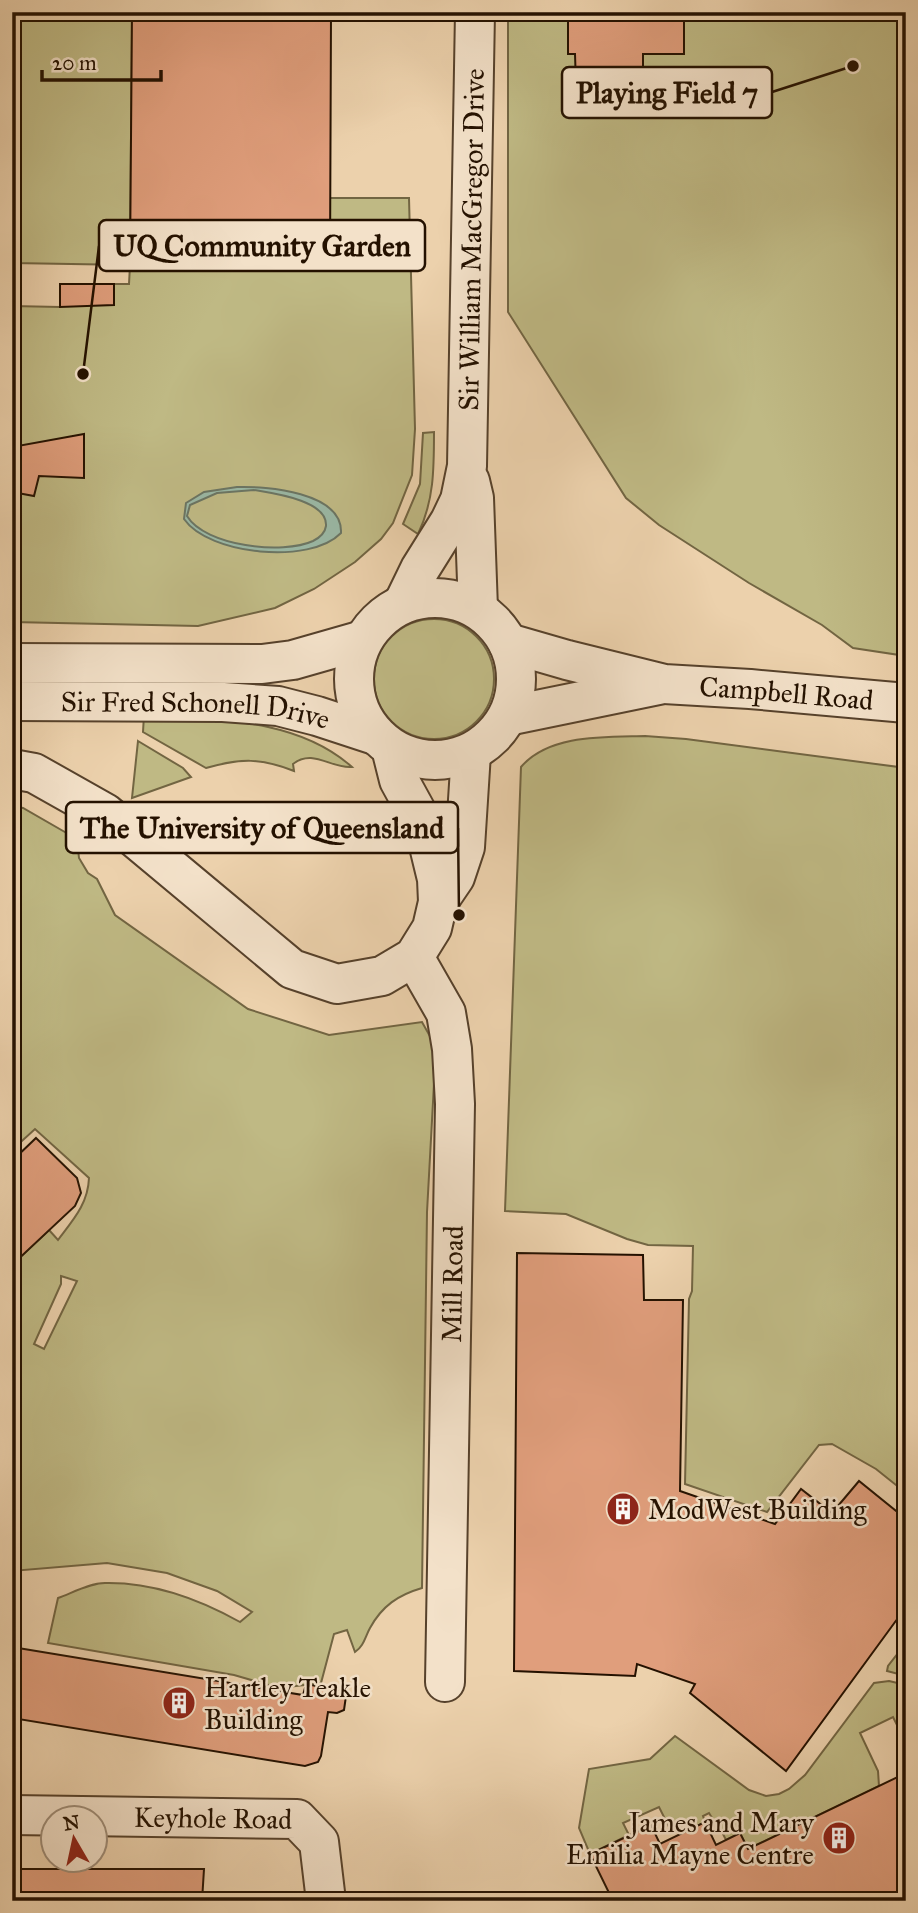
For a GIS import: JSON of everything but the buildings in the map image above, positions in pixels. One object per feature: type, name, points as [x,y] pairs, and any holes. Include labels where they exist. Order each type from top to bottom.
[{"type":"street","name":"Sir William MacGregor Drive","points":[[403,604],[420,569],[450,522],[460,500],[467,466],[475,12]]},
{"type":"street","name":"Sir William MacGregor Drive","points":[[467,466],[474,498],[478,610]]},
{"type":"street","name":"Sir Fred Schonell Drive","points":[[12,701],[223,702],[278,706],[317,716],[383,742],[416,759],[444,760],[471,753],[493,737],[508,716],[516,692],[517,667],[509,642],[495,624],[478,610],[454,600],[429,598],[403,604],[380,618],[363,640],[354,666],[354,694],[364,720],[383,742]]},
{"type":"street","name":"Sir Fred Schonell Drive","points":[[12,663],[228,666],[262,664],[293,660],[363,640]]},
{"type":"street","name":"Campbell Road","points":[[509,642],[567,660],[664,684],[906,703]]},
{"type":"street","name":"Campbell Road","points":[[508,716],[664,684]]},
{"type":"street","points":[[12,769],[34,773],[105,813],[292,969],[337,984],[382,976],[414,957],[432,928],[438,902],[437,879],[429,846],[416,811],[383,742]]},
{"type":"street","points":[[438,902],[456,877],[465,848],[471,753]]},
{"type":"street","name":"Mill Road","points":[[414,957],[446,1013],[452,1049],[455,1104],[445,1682]]},
{"type":"street","name":"Keyhole Road","points":[[12,1815],[297,1819],[319,1842],[326,1901]]},
{"type":"shaded area","points":[[12,12],[132,12],[130,264],[330,265],[330,198],[409,198],[415,429],[412,475],[393,523],[381,539],[355,562],[314,589],[275,608],[198,626],[12,622],[12,306],[60,307],[60,284],[129,284],[130,265],[12,263]]},
{"type":"shaded area","points":[[508,12],[906,12],[906,656],[853,648],[822,625],[749,583],[659,525],[626,498],[508,312]]},
{"type":"shaded area","points":[[434,432],[430,497],[418,534],[403,524],[420,484],[423,433]]},
{"type":"shaded area","points":[[250,487],[301,494],[330,508],[338,519],[341,533],[326,543],[307,549],[260,552],[236,548],[197,531],[184,519],[186,503],[204,492]],"holes":[[[254,490],[309,504],[324,517],[326,526],[323,533],[313,541],[300,545],[246,545],[210,535],[187,516],[190,505],[217,493]]]},
{"type":"shaded area","points":[[434,619],[457,624],[476,637],[489,656],[494,679],[489,702],[476,721],[457,734],[434,739],[411,734],[392,721],[379,702],[374,679],[379,656],[392,637],[411,624]]},
{"type":"shaded area","points":[[144,715],[226,720],[280,730],[306,738],[352,767],[308,758],[293,764],[294,771],[251,761],[230,762],[206,768],[143,732]]},
{"type":"shaded area","points":[[645,736],[906,768],[906,1493],[876,1469],[832,1444],[819,1445],[767,1512],[685,1484],[689,1299],[692,1291],[693,1246],[648,1245],[566,1214],[505,1211],[521,767],[533,756],[562,743],[596,738]]},
{"type":"shaded area","points":[[138,741],[183,768],[191,777],[132,798]]},
{"type":"shaded area","points":[[12,806],[23,808],[77,839],[79,858],[88,873],[97,879],[115,915],[248,1009],[329,1035],[422,1022],[436,1047],[427,1212],[422,1588],[405,1594],[385,1608],[355,1652],[347,1630],[334,1634],[321,1683],[279,1688],[234,1675],[48,1643],[58,1598],[99,1583],[123,1583],[158,1589],[208,1606],[240,1622],[252,1612],[217,1591],[167,1573],[107,1563],[12,1571],[12,1265],[49,1230],[58,1240],[83,1204],[89,1178],[35,1129],[12,1150]],"holes":[[[61,1276],[77,1281],[44,1349],[34,1344],[61,1284]]]},
{"type":"shaded area","points":[[906,1643],[906,1676],[887,1671],[888,1666]]},
{"type":"shaded area","points":[[889,1681],[906,1685],[906,1743],[893,1717],[860,1733],[878,1771],[879,1786],[748,1849],[740,1833],[726,1840],[716,1820],[714,1821],[709,1813],[703,1816],[705,1822],[688,1831],[683,1821],[669,1827],[659,1807],[623,1823],[629,1835],[590,1854],[579,1828],[589,1769],[650,1759],[675,1736],[749,1790],[766,1796],[779,1794],[805,1775],[874,1683]]},
{"type":"place","name":"Playing Field 7","points":[[853,66]]},
{"type":"place","name":"UQ Community Garden","points":[[83,374]]},
{"type":"place","name":"The University of Queensland","points":[[459,915]]},
{"type":"place","name":"ModWest Building","points":[[623,1509]]},
{"type":"place","name":"Hartley Teakle Building","points":[[179,1703]]},
{"type":"place","name":"James and Mary Emilia Mayne Centre","points":[[839,1838]]}]
